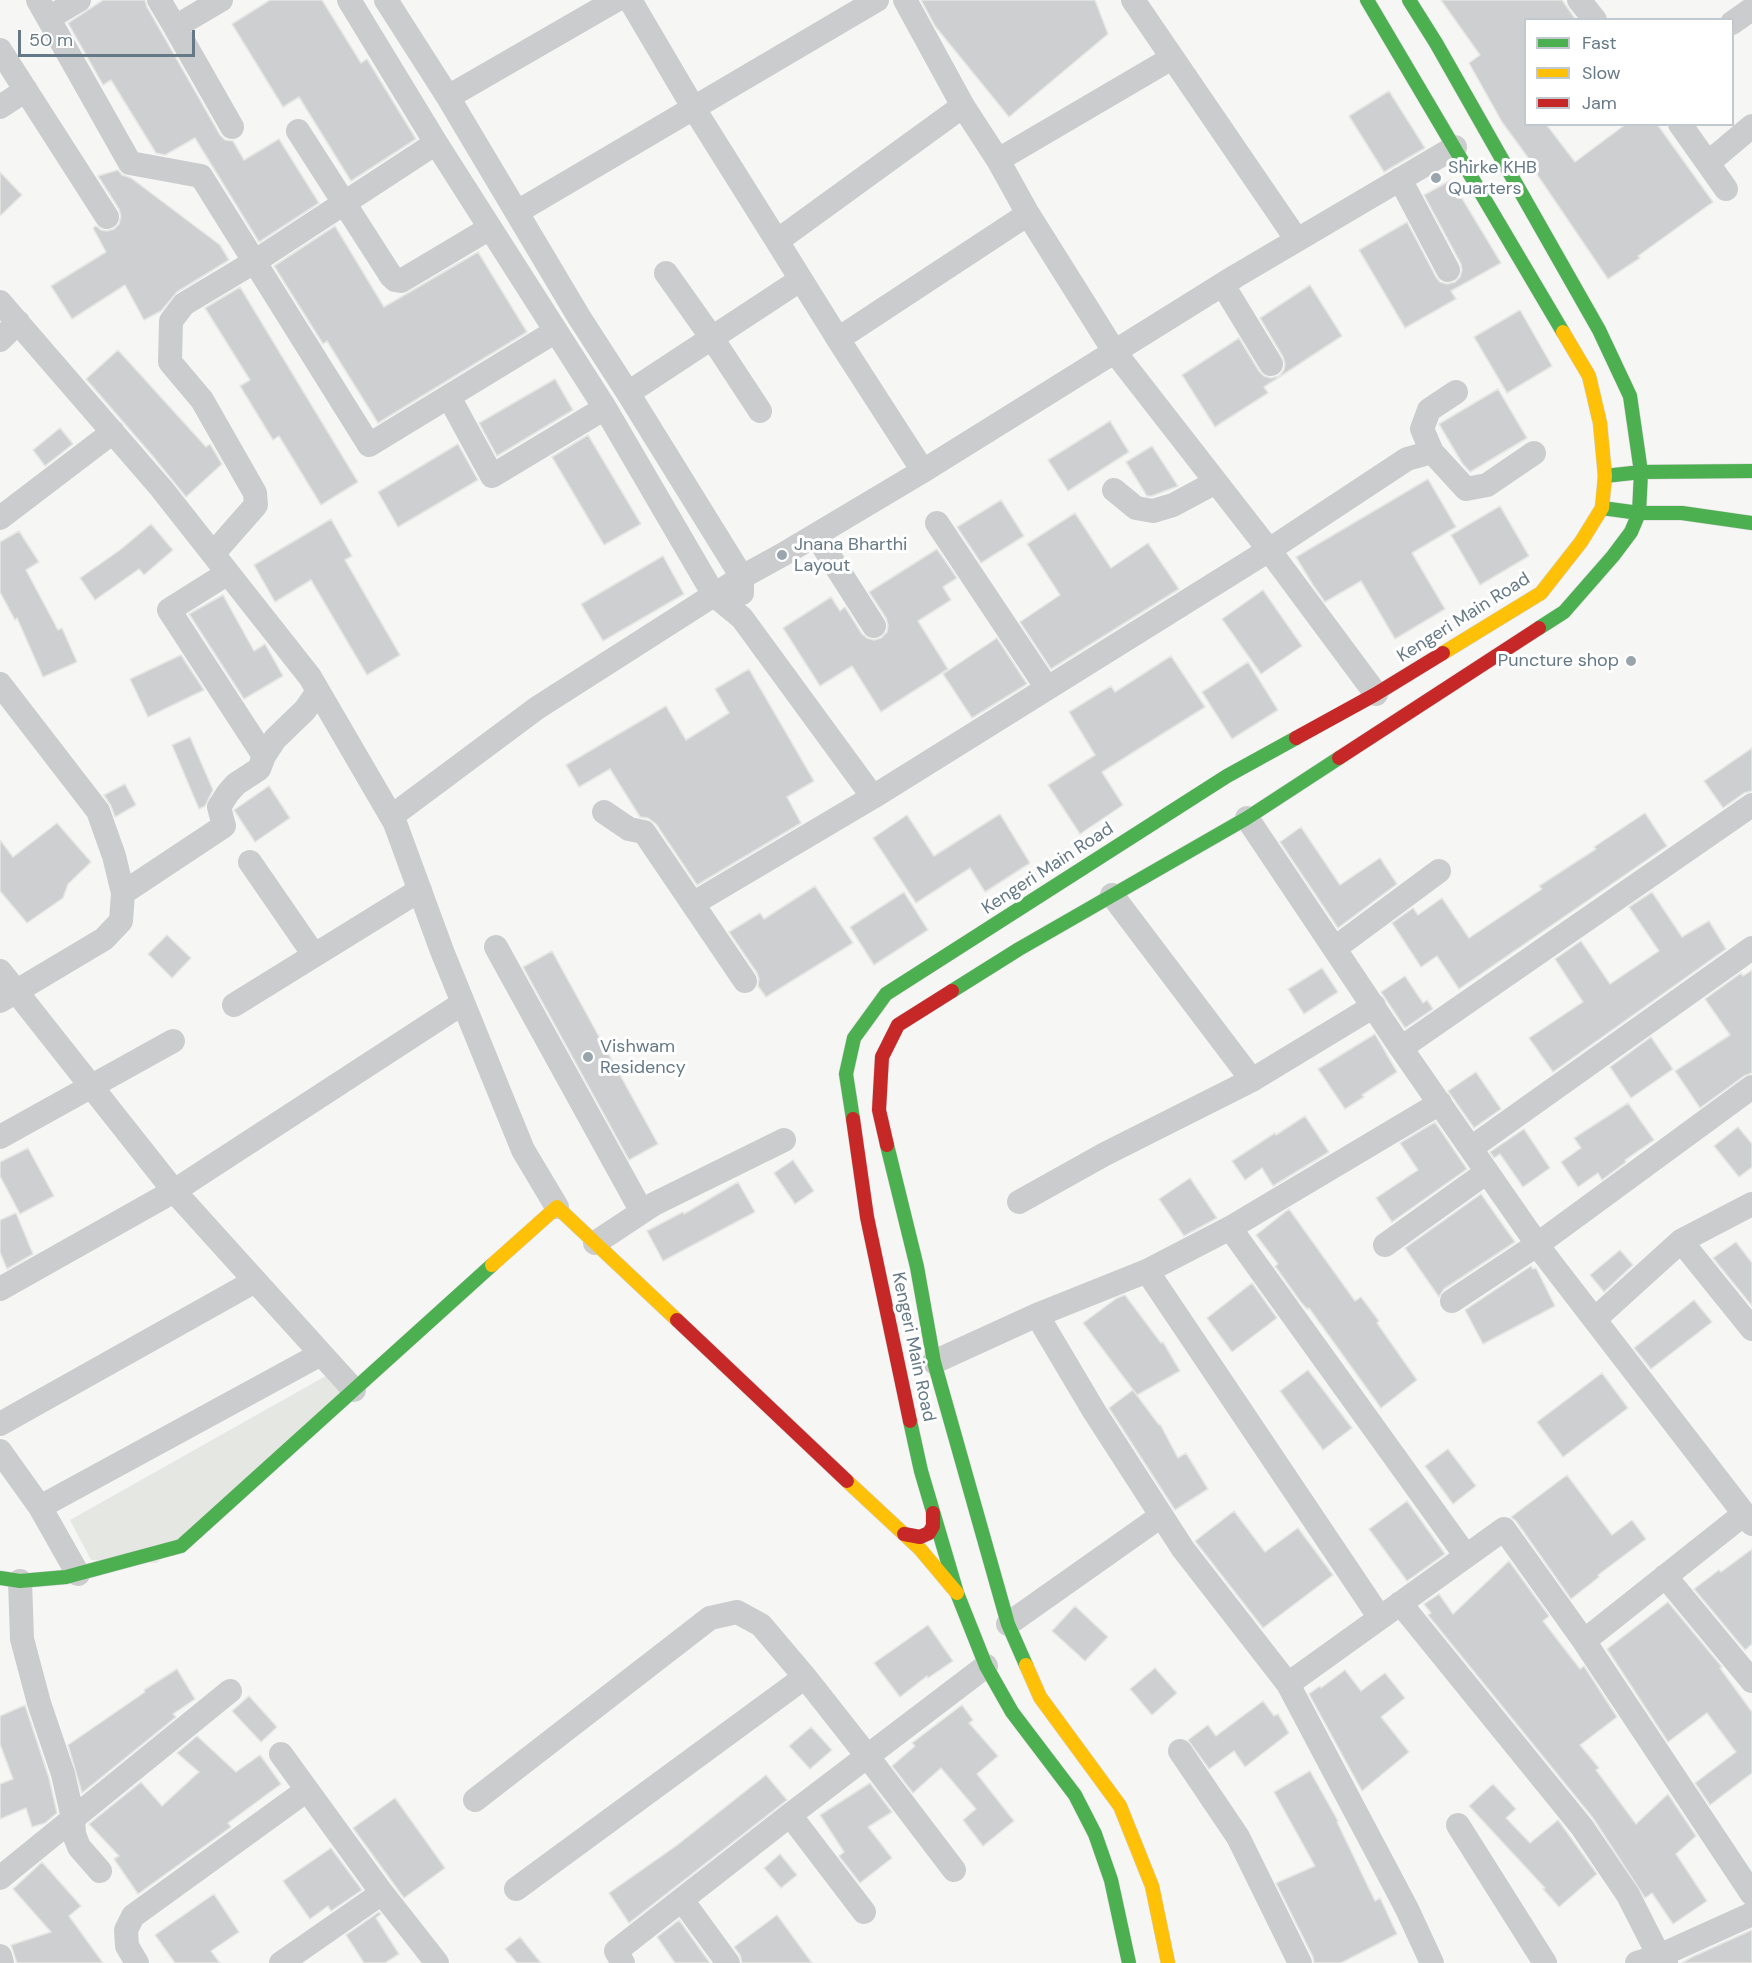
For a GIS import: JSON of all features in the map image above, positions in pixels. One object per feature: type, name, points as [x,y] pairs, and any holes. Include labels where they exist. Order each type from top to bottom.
[{"type":"main road","name":"Kengeri Main Road","points":[[1129,1963],[1112,1880],[1095,1834],[1075,1795],[1012,1712],[986,1666],[957,1593],[921,1471],[867,1217],[846,1074],[854,1038],[886,994],[1227,776],[1376,694],[1541,593],[1581,542],[1602,508],[1605,476],[1600,423],[1589,376],[1367,0]]},
{"type":"main road","name":"Kengeri Main Road","points":[[1168,1963],[1152,1886],[1120,1806],[1040,1697],[1008,1624],[934,1362],[917,1267],[879,1110],[882,1057],[898,1025],[1019,949],[1247,818],[1564,612],[1631,532],[1639,513],[1641,472],[1630,396],[1599,330],[1436,43],[1409,0]]},
{"type":"main road","points":[[1605,476],[1641,472],[1746,471]]},
{"type":"main road","points":[[1731,487],[1746,471]]},
{"type":"main road","points":[[1602,508],[1639,513],[1730,516],[1752,523]]},
{"type":"main road","points":[[10,1580],[66,1577],[181,1546],[557,1207],[920,1549],[957,1593]]},
{"type":"main road","points":[[904,1534],[920,1536],[929,1533],[933,1526],[933,1513]]},
{"type":"street","points":[[79,0],[44,9],[130,163],[201,176],[369,445],[556,331]]},
{"type":"street","points":[[159,0],[232,127]]},
{"type":"street","points":[[175,27],[221,0]]},
{"type":"street","points":[[349,0],[436,143],[605,408],[714,595],[742,618],[873,797]]},
{"type":"street","points":[[386,0],[448,97],[579,317],[742,577],[742,618]]},
{"type":"street","points":[[448,97],[616,0]]},
{"type":"street","points":[[630,0],[800,280],[923,471]]},
{"type":"street","points":[[517,212],[877,0]]},
{"type":"street","points":[[905,0],[963,106],[1114,351],[1269,550],[1376,694]]},
{"type":"street","points":[[1133,0],[1297,240]]},
{"type":"street","points":[[1579,0],[1593,18]]},
{"type":"street","points":[[0,50],[107,217]]},
{"type":"street","points":[[998,160],[1172,58]]},
{"type":"street","points":[[0,107],[26,90]]},
{"type":"street","points":[[777,242],[963,106]]},
{"type":"street","points":[[1681,126],[1726,189]]},
{"type":"street","points":[[1707,164],[1752,126]]},
{"type":"street","points":[[298,131],[391,276],[398,281],[490,228]]},
{"type":"street","points":[[264,756],[169,610],[221,563],[256,505],[255,493],[202,400],[170,362],[171,321],[184,304],[254,262],[436,143]]},
{"type":"street","points":[[392,816],[537,708],[742,577],[923,471],[1114,351],[1455,147]]},
{"type":"street","points":[[1400,179],[1448,270]]},
{"type":"street","points":[[838,339],[1028,214]]},
{"type":"street","points":[[666,273],[760,411]]},
{"type":"street","points":[[628,393],[800,280]]},
{"type":"street","points":[[1223,285],[1271,364]]},
{"type":"street","points":[[0,302],[161,488],[310,677],[392,816],[464,1004],[523,1149],[557,1207]]},
{"type":"street","points":[[0,339],[18,322]]},
{"type":"street","points":[[1456,392],[1429,410],[1422,429],[1432,452],[1466,489],[1487,485],[1534,453]]},
{"type":"street","points":[[449,397],[492,476],[605,408]]},
{"type":"street","points":[[0,518],[113,432]]},
{"type":"street","points":[[694,903],[873,797],[1269,550],[1407,459],[1432,452]]},
{"type":"street","points":[[1114,490],[1136,508],[1153,511],[1173,506],[1216,482]]},
{"type":"street","points":[[937,523],[1047,688]]},
{"type":"street","points":[[816,535],[874,626]]},
{"type":"street","points":[[0,684],[98,812],[114,856],[123,893],[121,921],[104,939],[8,997]]},
{"type":"street","points":[[123,893],[224,826],[219,807],[236,784],[259,769],[275,739],[304,710],[318,691]]},
{"type":"street","points":[[1401,1048],[1752,805]]},
{"type":"street","points":[[604,812],[628,829],[644,832],[745,981]]},
{"type":"street","points":[[1247,818],[1401,1048],[1538,1244],[1748,1519],[1665,1576],[1584,1641]]},
{"type":"street","points":[[250,862],[314,956]]},
{"type":"street","points":[[1335,948],[1439,871]]},
{"type":"street","points":[[234,1005],[420,890]]},
{"type":"street","points":[[1112,895],[1252,1080]]},
{"type":"street","points":[[496,947],[642,1212]]},
{"type":"street","points":[[1471,1148],[1752,948]]},
{"type":"street","points":[[0,971],[8,997],[90,1087],[174,1191],[354,1390]]},
{"type":"street","points":[[0,1289],[174,1191],[464,1004]]},
{"type":"street","points":[[1019,1202],[1105,1154],[1252,1080],[1374,1006]]},
{"type":"street","points":[[0,1137],[173,1041]]},
{"type":"street","points":[[1452,1301],[1538,1244],[1752,1087]]},
{"type":"street","points":[[934,1362],[1037,1315],[1147,1271],[1230,1227],[1440,1103]]},
{"type":"street","points":[[596,1243],[654,1204],[784,1140]]},
{"type":"street","points":[[1385,1245],[1487,1172]]},
{"type":"street","points":[[1595,1319],[1681,1241],[1752,1204]]},
{"type":"street","points":[[1230,1227],[1466,1556]]},
{"type":"street","points":[[1681,1241],[1752,1329]]},
{"type":"street","points":[[1147,1271],[1380,1618]]},
{"type":"street","points":[[0,1424],[255,1281]]},
{"type":"street","points":[[1037,1315],[1094,1411],[1183,1550],[1288,1684],[1407,1909],[1432,1963]]},
{"type":"street","points":[[40,1507],[321,1354]]},
{"type":"street","points":[[0,1451],[40,1507],[78,1574]]},
{"type":"street","points":[[1008,1624],[1161,1516]]},
{"type":"street","points":[[1288,1684],[1504,1529],[1584,1641],[1752,1894]]},
{"type":"street","points":[[1665,1576],[1752,1681]]},
{"type":"street","points":[[10,1580],[22,1639],[39,1703],[63,1774],[73,1818],[74,1834],[79,1847],[100,1871]]},
{"type":"street","points":[[1400,1603],[1582,1827],[1628,1895],[1654,1961],[1752,1914]]},
{"type":"street","points":[[475,1800],[710,1618],[737,1612],[761,1625],[805,1677],[954,1870]]},
{"type":"street","points":[[623,1963],[615,1951],[986,1666]]},
{"type":"street","points":[[516,1889],[805,1677]]},
{"type":"street","points":[[0,1878],[230,1691]]},
{"type":"street","points":[[1180,1751],[1238,1837],[1300,1963]]},
{"type":"street","points":[[281,1754],[382,1893],[437,1963]]},
{"type":"street","points":[[137,1963],[127,1946],[126,1930],[133,1916],[307,1790]]},
{"type":"street","points":[[790,1815],[864,1912]]},
{"type":"street","points":[[1458,1825],[1545,1963]]},
{"type":"street","points":[[281,1963],[382,1893]]},
{"type":"street","points":[[682,1900],[728,1963]]},
{"type":"street","points":[[0,1956],[2,1963]]},
{"type":"shaded area","points":[[331,1373],[346,1388],[157,1563],[91,1560],[70,1520]]},
{"type":"building","points":[[103,0],[145,0],[220,135],[225,140],[233,141],[244,160],[279,139],[319,203],[259,242],[195,138],[165,155],[156,153],[111,80],[103,85],[68,23]]},
{"type":"building","points":[[270,0],[322,0],[361,63],[367,59],[416,139],[351,181],[299,97],[283,107],[232,24]]},
{"type":"building","points":[[921,0],[1095,0],[1108,34],[1009,117],[935,26]]},
{"type":"building","points":[[1441,0],[1562,0],[1575,18],[1524,18],[1524,126],[1548,126],[1575,162],[1623,126],[1658,126],[1713,202],[1638,256],[1640,258],[1608,279],[1530,164],[1532,163],[1502,122],[1469,63],[1480,55]]},
{"type":"building","points":[[1389,91],[1425,148],[1384,172],[1349,116]]},
{"type":"building","points":[[118,170],[220,245],[229,260],[177,292],[161,311],[144,320],[125,285],[72,319],[51,286],[106,252],[93,228],[96,226],[107,231],[114,229],[119,224],[121,216],[98,176]]},
{"type":"building","points":[[0,172],[22,195],[0,216]]},
{"type":"building","points":[[1451,180],[1501,263],[1451,291],[1456,299],[1405,328],[1359,250],[1407,222],[1440,282],[1447,284],[1455,282],[1460,277],[1461,264],[1424,195]]},
{"type":"building","points":[[335,226],[384,307],[478,252],[527,332],[378,423],[327,341],[323,344],[274,266]]},
{"type":"building","points":[[1310,285],[1342,336],[1264,387],[1268,393],[1215,427],[1182,375],[1239,338],[1264,376],[1271,378],[1279,376],[1284,370],[1283,357],[1260,318]]},
{"type":"building","points":[[240,287],[358,482],[321,505],[279,436],[273,440],[240,386],[250,380],[205,308]]},
{"type":"building","points":[[1520,310],[1552,366],[1507,393],[1474,337]]},
{"type":"building","points":[[118,350],[206,447],[210,444],[222,464],[186,497],[86,379]]},
{"type":"building","points":[[555,379],[573,410],[497,456],[479,423]]},
{"type":"building","points":[[1498,389],[1527,438],[1470,472],[1462,463],[1439,424]]},
{"type":"building","points":[[1110,421],[1129,452],[1068,491],[1048,460]]},
{"type":"building","points":[[60,428],[73,444],[45,466],[33,450]]},
{"type":"building","points":[[588,435],[641,524],[604,545],[552,457]]},
{"type":"building","points":[[458,444],[478,480],[398,527],[378,492]]},
{"type":"building","points":[[1152,446],[1178,486],[1147,496],[1126,462]]},
{"type":"building","points":[[1428,479],[1456,527],[1412,553],[1445,609],[1395,639],[1361,581],[1325,602],[1296,557]]},
{"type":"building","points":[[1001,500],[1024,536],[981,563],[957,527]]},
{"type":"building","points":[[1500,506],[1529,556],[1480,585],[1451,535]]},
{"type":"building","points":[[1075,513],[1111,568],[1148,543],[1179,589],[1051,669],[1020,622],[1060,595],[1027,544]]},
{"type":"building","points":[[331,519],[352,556],[345,560],[400,655],[367,675],[311,580],[275,602],[254,565]]},
{"type":"building","points":[[151,524],[173,550],[144,575],[139,569],[95,600],[80,578],[120,550]]},
{"type":"building","points":[[19,531],[39,562],[26,570],[58,630],[62,628],[77,662],[43,677],[17,618],[15,620],[0,592],[0,542]]},
{"type":"building","points":[[937,549],[957,578],[943,587],[951,600],[918,621],[948,669],[881,712],[852,666],[820,686],[783,628],[831,597],[840,611],[845,607],[862,634],[874,640],[881,638],[887,632],[888,625],[869,592]]},
{"type":"building","points":[[663,556],[684,594],[603,641],[581,604]]},
{"type":"building","points":[[1263,590],[1302,646],[1261,674],[1222,619]]},
{"type":"building","points":[[223,595],[254,651],[265,644],[283,676],[244,699],[189,614]]},
{"type":"building","points":[[997,638],[1027,684],[972,718],[943,674]]},
{"type":"building","points":[[181,655],[204,690],[148,717],[130,679]]},
{"type":"building","points":[[1171,656],[1205,707],[1102,772],[1123,805],[1080,834],[1048,785],[1095,755],[1069,712],[1111,686],[1115,692]]},
{"type":"building","points":[[1248,662],[1278,710],[1232,739],[1202,692]]},
{"type":"building","points":[[749,669],[814,781],[787,797],[801,823],[697,885],[656,824],[648,818],[640,817],[610,769],[579,787],[566,765],[666,706],[686,740],[729,713],[715,689]]},
{"type":"building","points":[[190,737],[213,790],[205,806],[199,809],[172,745]]},
{"type":"building","points":[[1752,748],[1752,791],[1744,793],[1723,808],[1704,781]]},
{"type":"building","points":[[125,784],[136,805],[115,817],[104,795]]},
{"type":"building","points":[[269,786],[290,818],[255,842],[234,810]]},
{"type":"building","points":[[1645,813],[1667,846],[1459,989],[1437,956],[1421,967],[1392,923],[1413,908],[1418,915],[1442,898],[1469,938],[1542,889],[1539,886],[1596,849],[1594,847]]},
{"type":"building","points":[[1000,814],[1030,863],[985,892],[970,868],[916,903],[873,838],[907,815],[934,856]]},
{"type":"building","points":[[57,823],[91,862],[68,884],[63,898],[27,923],[0,891],[0,840],[13,857]]},
{"type":"building","points":[[1301,827],[1340,885],[1380,858],[1397,884],[1338,928],[1280,842]]},
{"type":"building","points":[[815,886],[853,943],[766,997],[758,986],[757,973],[729,932],[760,913],[764,919]]},
{"type":"building","points":[[904,892],[928,930],[874,965],[850,927]]},
{"type":"building","points":[[1652,892],[1682,937],[1709,921],[1726,949],[1553,1072],[1529,1038],[1583,1002],[1555,959],[1581,941],[1610,984],[1659,951],[1629,907]]},
{"type":"building","points":[[167,935],[191,958],[172,978],[148,954]]},
{"type":"building","name":"Vishwam Residency","points":[[552,951],[658,1144],[629,1160],[523,967]]},
{"type":"building","points":[[1322,968],[1338,992],[1304,1014],[1288,989]]},
{"type":"building","points":[[1752,970],[1752,1073],[1744,1076],[1700,1108],[1675,1071],[1730,1035],[1705,999],[1741,973],[1743,976]]},
{"type":"building","points":[[1405,976],[1423,1003],[1427,1000],[1433,1009],[1405,1028],[1381,992]]},
{"type":"building","points":[[1375,1034],[1397,1072],[1345,1109],[1318,1069]]},
{"type":"building","points":[[1651,1037],[1673,1069],[1631,1098],[1610,1067]]},
{"type":"building","points":[[1476,1072],[1501,1109],[1474,1128],[1448,1091]]},
{"type":"building","points":[[1628,1103],[1654,1140],[1625,1160],[1626,1162],[1602,1180],[1598,1173],[1578,1187],[1561,1162],[1581,1148],[1574,1138]]},
{"type":"building","points":[[1305,1116],[1329,1152],[1273,1186],[1262,1168],[1245,1180],[1232,1161]]},
{"type":"building","points":[[1435,1122],[1467,1169],[1392,1222],[1376,1198],[1418,1170],[1400,1143]]},
{"type":"building","points":[[1738,1127],[1752,1144],[1752,1167],[1739,1177],[1714,1146]]},
{"type":"building","points":[[1524,1129],[1550,1168],[1523,1187],[1500,1154],[1494,1158],[1490,1152]]},
{"type":"building","points":[[28,1148],[54,1196],[20,1214],[0,1176],[0,1162]]},
{"type":"building","points":[[793,1160],[814,1191],[795,1204],[774,1173]]},
{"type":"building","points":[[1190,1178],[1217,1218],[1184,1236],[1159,1199]]},
{"type":"building","points":[[738,1182],[755,1212],[663,1261],[647,1231],[683,1212],[684,1214]]},
{"type":"building","points":[[1481,1194],[1515,1242],[1444,1289],[1439,1297],[1405,1248]]},
{"type":"building","points":[[1289,1209],[1355,1301],[1361,1297],[1379,1321],[1377,1323],[1417,1380],[1381,1408],[1309,1308],[1307,1309],[1300,1301],[1275,1266],[1278,1264],[1256,1235]]},
{"type":"building","points":[[16,1213],[33,1254],[7,1269],[0,1252],[0,1220]]},
{"type":"building","points":[[1736,1242],[1752,1263],[1752,1306],[1713,1258]]},
{"type":"building","points":[[1620,1250],[1633,1265],[1604,1292],[1590,1275]]},
{"type":"building","points":[[1531,1266],[1533,1269],[1536,1268],[1555,1306],[1483,1344],[1465,1310]]},
{"type":"building","points":[[1252,1283],[1277,1318],[1232,1352],[1207,1318]]},
{"type":"building","points":[[1125,1295],[1161,1343],[1163,1342],[1180,1371],[1137,1395],[1083,1323],[1117,1298]]},
{"type":"building","points":[[1694,1300],[1712,1322],[1651,1369],[1634,1348]]},
{"type":"building","points":[[1308,1370],[1352,1428],[1323,1450],[1280,1391]]},
{"type":"building","points":[[1602,1373],[1628,1408],[1563,1457],[1537,1422]]},
{"type":"building","points":[[1133,1390],[1160,1424],[1178,1458],[1186,1453],[1208,1489],[1175,1510],[1109,1408]]},
{"type":"building","points":[[1448,1449],[1476,1486],[1453,1504],[1425,1466]]},
{"type":"building","points":[[1567,1475],[1612,1535],[1632,1520],[1646,1539],[1598,1575],[1599,1577],[1571,1599],[1511,1517]]},
{"type":"building","points":[[1407,1501],[1445,1554],[1407,1581],[1369,1529]]},
{"type":"building","points":[[1234,1511],[1265,1552],[1298,1528],[1333,1575],[1263,1628],[1195,1541]]},
{"type":"building","points":[[1752,1549],[1752,1644],[1745,1650],[1694,1589]]},
{"type":"building","points":[[1509,1561],[1549,1616],[1543,1621],[1580,1669],[1584,1666],[1617,1717],[1580,1745],[1599,1768],[1596,1770],[1636,1824],[1668,1794],[1696,1836],[1676,1854],[1707,1901],[1673,1924],[1652,1893],[1645,1898],[1593,1818],[1428,1615],[1431,1613],[1424,1604],[1439,1594],[1453,1614]]},
{"type":"building","points":[[1668,1602],[1722,1667],[1720,1668],[1752,1712],[1752,1773],[1710,1805],[1695,1783],[1736,1752],[1707,1713],[1668,1742],[1607,1649]]},
{"type":"building","points":[[1075,1606],[1108,1637],[1085,1661],[1052,1631]]},
{"type":"building","points":[[928,1625],[953,1661],[928,1678],[927,1676],[900,1697],[874,1663]]},
{"type":"building","points":[[1155,1668],[1177,1693],[1152,1715],[1130,1689]]},
{"type":"building","points":[[177,1669],[195,1699],[173,1714],[176,1717],[82,1793],[68,1745]]},
{"type":"building","points":[[1345,1670],[1361,1691],[1385,1673],[1405,1698],[1381,1717],[1409,1752],[1362,1791],[1309,1694]]},
{"type":"building","points":[[249,1696],[277,1727],[261,1742],[232,1711]]},
{"type":"building","points":[[1263,1701],[1274,1716],[1278,1714],[1289,1733],[1245,1767],[1234,1751],[1209,1769],[1188,1740],[1208,1725],[1216,1736]]},
{"type":"building","points":[[25,1705],[49,1778],[57,1813],[45,1823],[32,1827],[26,1808],[0,1819],[0,1784],[13,1779],[0,1744],[0,1716]]},
{"type":"building","points":[[962,1705],[973,1720],[969,1723],[998,1756],[977,1774],[1014,1821],[983,1846],[963,1820],[976,1809],[941,1768],[913,1793],[892,1766],[915,1746],[912,1743]]},
{"type":"building","points":[[811,1727],[832,1750],[810,1769],[789,1746]]},
{"type":"building","points":[[197,1736],[236,1772],[260,1755],[281,1784],[228,1823],[231,1827],[138,1894],[114,1859],[119,1856],[89,1824],[141,1782],[162,1806],[199,1772],[177,1753]]},
{"type":"building","points":[[1310,1771],[1338,1821],[1375,1901],[1380,1898],[1397,1934],[1341,1963],[1314,1963],[1276,1883],[1315,1866],[1274,1792]]},
{"type":"building","points":[[766,1775],[787,1800],[629,1923],[609,1893],[676,1846]]},
{"type":"building","points":[[870,1783],[892,1812],[868,1827],[892,1858],[860,1883],[839,1856],[844,1852],[820,1815]]},
{"type":"building","points":[[1493,1784],[1516,1809],[1506,1818],[1530,1843],[1558,1820],[1597,1874],[1559,1907],[1543,1889],[1545,1888],[1469,1806]]},
{"type":"building","points":[[395,1798],[445,1868],[404,1898],[353,1828]]},
{"type":"building","points":[[331,1848],[362,1890],[331,1911],[328,1906],[310,1919],[283,1881]]},
{"type":"building","points":[[780,1854],[797,1875],[781,1888],[764,1868]]},
{"type":"building","points":[[42,1862],[81,1906],[69,1916],[103,1963],[17,1963],[11,1945],[51,1932],[13,1889]]},
{"type":"building","points":[[214,1894],[239,1932],[211,1951],[220,1963],[175,1963],[155,1935]]},
{"type":"building","points":[[379,1912],[381,1914],[376,1918],[399,1954],[385,1963],[364,1963],[346,1935]]},
{"type":"building","points":[[777,1915],[812,1963],[742,1963],[734,1947]]},
{"type":"building","points":[[679,1920],[710,1963],[675,1963],[657,1937]]},
{"type":"building","points":[[1752,1930],[1752,1963],[1682,1963],[1692,1957]]},
{"type":"building","points":[[520,1937],[541,1963],[517,1963],[505,1949]]},
{"type":"traffic: fast","points":[[1367,0],[1563,332]]},
{"type":"traffic: fast","points":[[1409,0],[1436,43],[1599,330],[1630,396],[1641,472],[1639,513],[1631,532],[1613,556],[1564,612],[1539,628]]},
{"type":"traffic: fast","points":[[1605,476],[1641,472],[1752,471]]},
{"type":"traffic: fast","points":[[1602,508],[1639,513],[1682,513],[1752,523]]},
{"type":"traffic: fast","points":[[853,1119],[846,1074],[854,1038],[886,994],[1227,776],[1296,738]]},
{"type":"traffic: fast","points":[[952,991],[1019,949],[1247,818],[1339,758]]},
{"type":"traffic: fast","points":[[887,1145],[917,1267],[934,1362],[1008,1624],[1026,1665]]},
{"type":"traffic: fast","points":[[0,1578],[20,1581],[66,1577],[181,1546],[492,1265]]},
{"type":"traffic: fast","points":[[910,1421],[921,1471],[957,1593],[986,1666],[1012,1712],[1075,1795],[1095,1834],[1111,1880],[1129,1963]]},
{"type":"traffic: slow","points":[[1443,653],[1541,593],[1581,542],[1602,508],[1605,476],[1600,423],[1589,376],[1563,332]]},
{"type":"traffic: slow","points":[[492,1265],[557,1207],[677,1320]]},
{"type":"traffic: slow","points":[[847,1481],[920,1549],[957,1593]]},
{"type":"traffic: slow","points":[[1026,1665],[1040,1697],[1120,1806],[1152,1886],[1168,1963]]},
{"type":"traffic: jam","points":[[1339,758],[1539,628]]},
{"type":"traffic: jam","points":[[1296,738],[1376,694],[1443,653]]},
{"type":"traffic: jam","points":[[887,1145],[879,1110],[882,1057],[898,1025],[952,991]]},
{"type":"traffic: jam","points":[[853,1119],[867,1217],[910,1421]]},
{"type":"traffic: jam","points":[[677,1320],[847,1481]]},
{"type":"traffic: jam","points":[[904,1534],[920,1537],[929,1533],[933,1526],[933,1513]]},
{"type":"place","name":"Shirke KHB Quarters","points":[[1436,178]]},
{"type":"place","name":"Jnana Bharthi Layout","points":[[782,555]]},
{"type":"place","name":"Puncture shop","points":[[1631,661]]},
{"type":"place","name":"Vishwam Residency","points":[[588,1057]]}]
